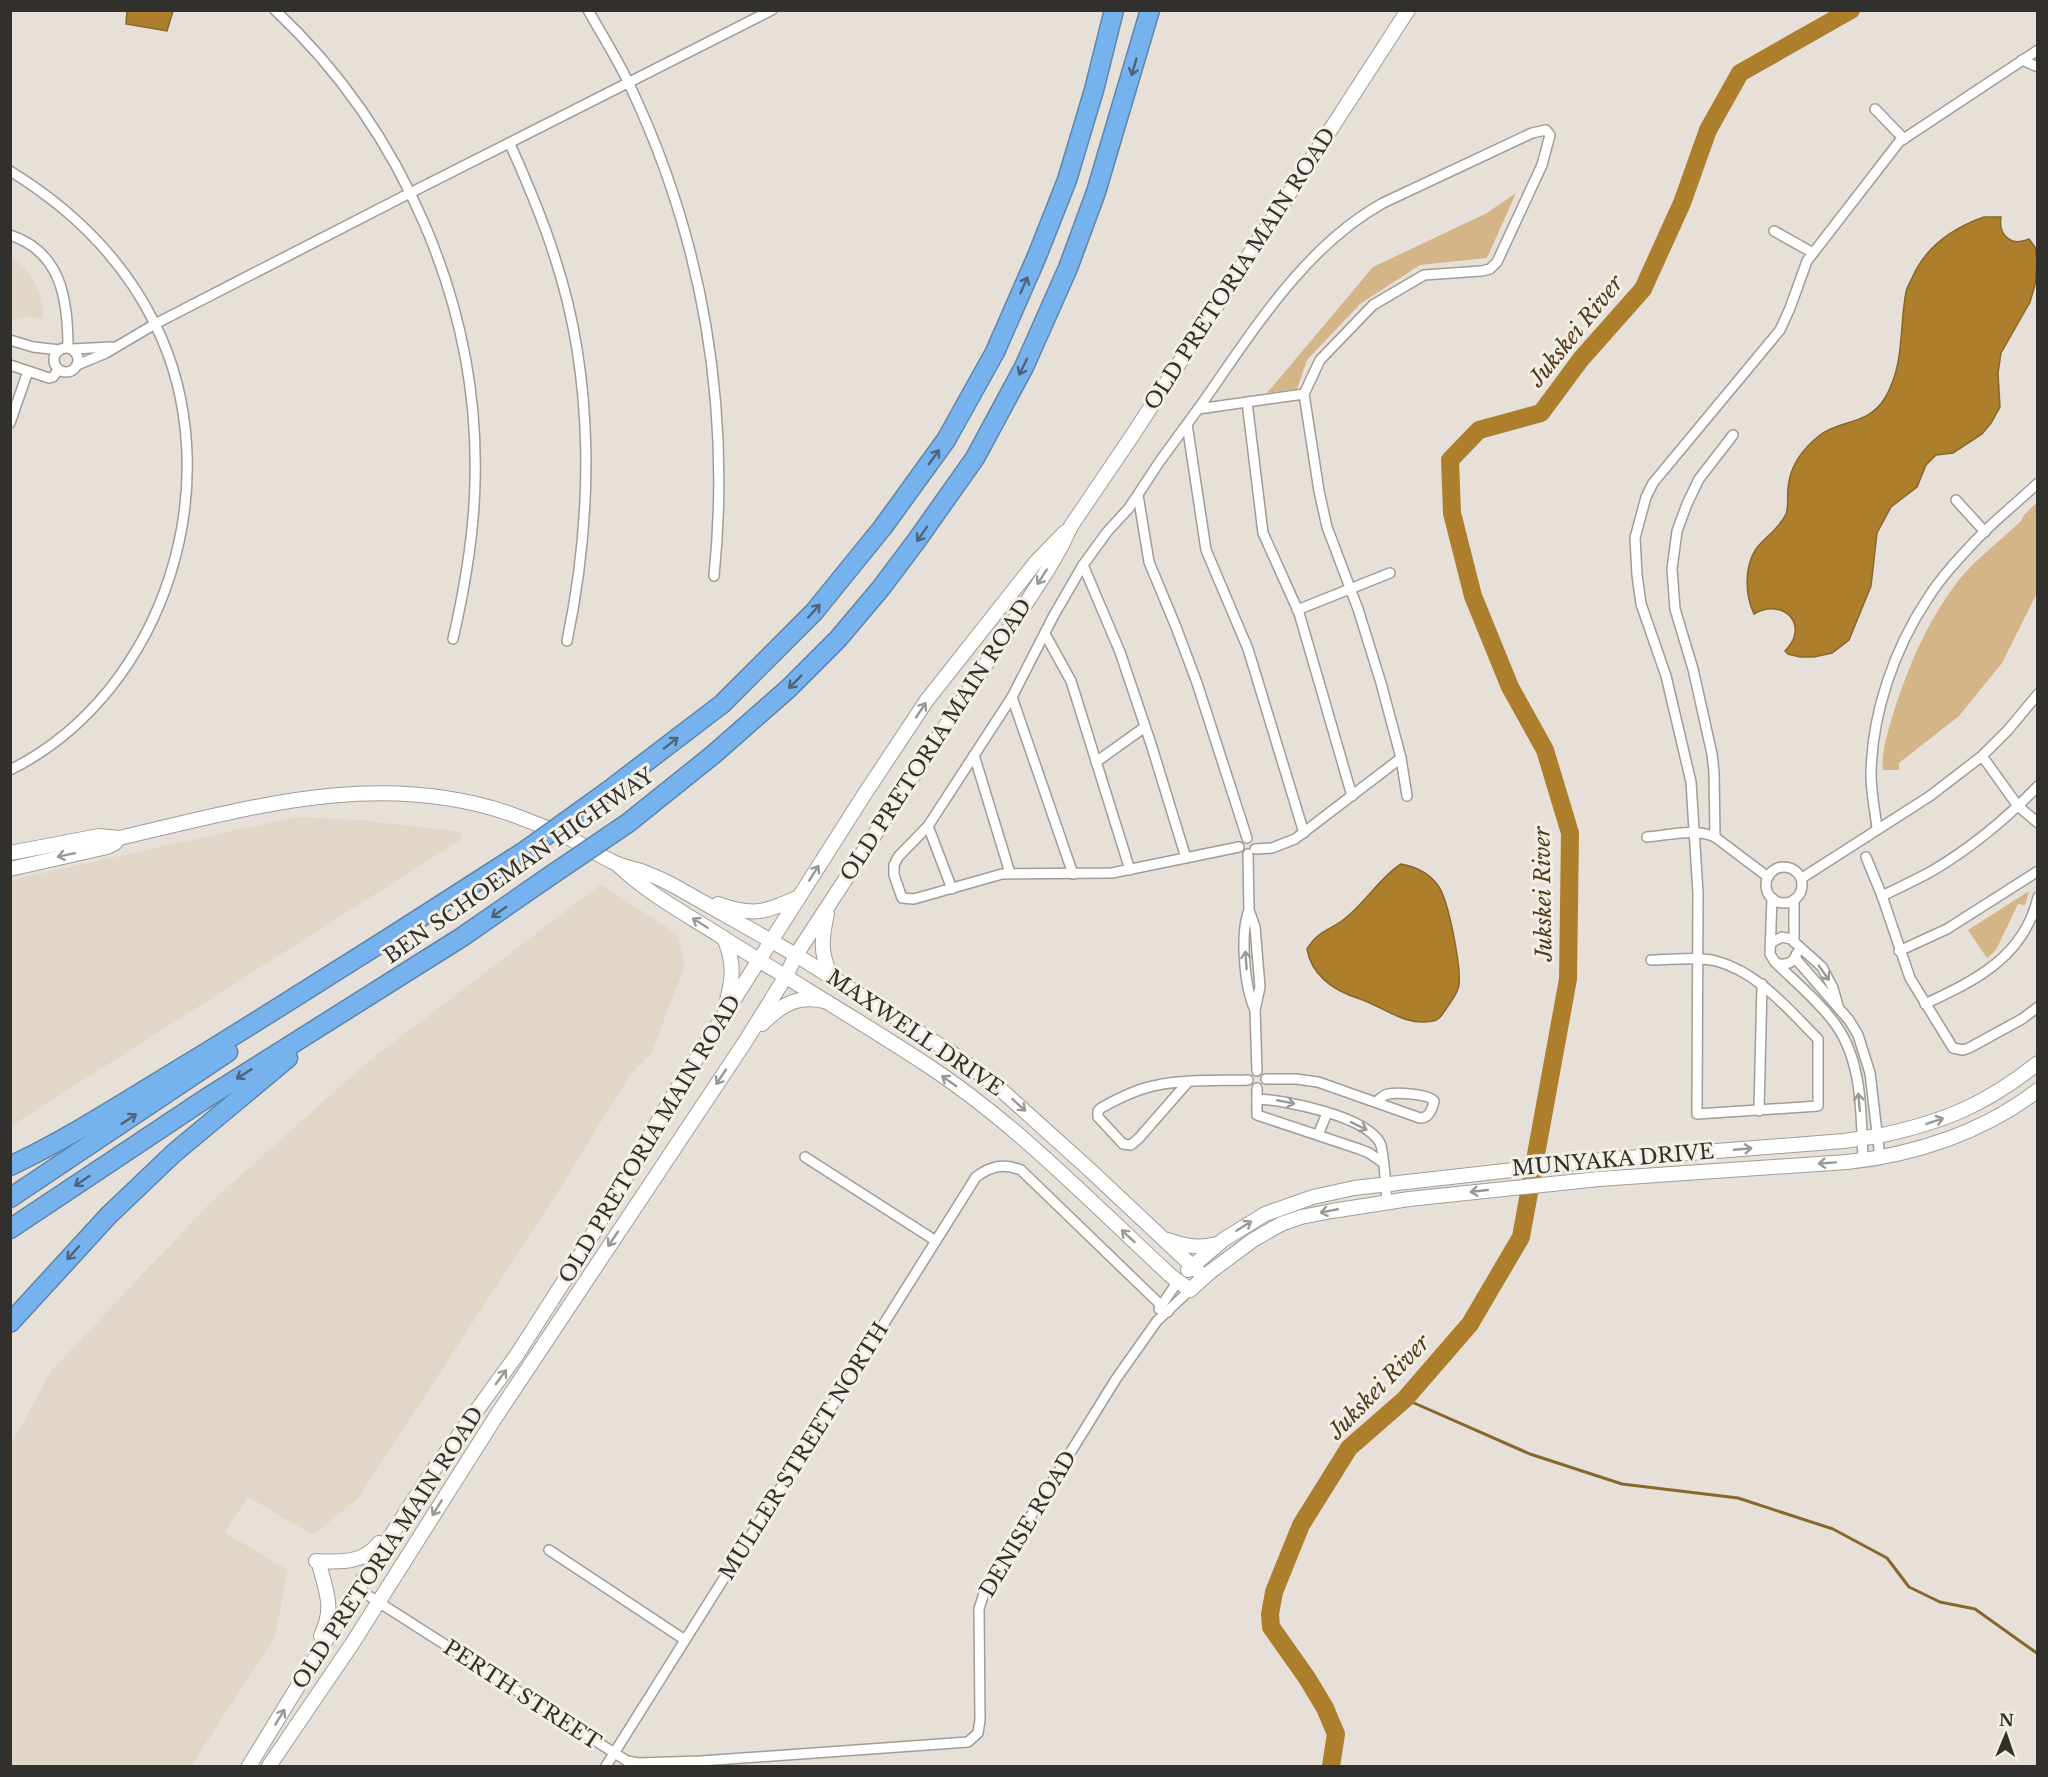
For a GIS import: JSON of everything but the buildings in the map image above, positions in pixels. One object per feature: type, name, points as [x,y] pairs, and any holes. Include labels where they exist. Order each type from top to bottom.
[{"type":"highway","name":"BEN SCHOEMAN HIGHWAY","points":[[349,965],[526,850],[722,704],[814,612],[883,526],[946,440],[995,352],[1037,256],[1066,180],[1094,90],[1114,10]]},
{"type":"highway","name":"BEN SCHOEMAN HIGHWAY","points":[[365,998],[462,937],[628,824],[714,754],[789,688],[838,639],[896,569],[975,458],[1024,367],[1068,268],[1096,192],[1150,10]]},
{"type":"highway","points":[[10,1166],[36,1154],[114,1109],[349,965]]},
{"type":"highway","points":[[10,1198],[195,1075],[349,965]]},
{"type":"highway","points":[[10,1229],[205,1099],[365,998]]},
{"type":"highway","points":[[10,1323],[109,1215],[174,1153],[287,1058],[365,998]]},
{"type":"highway","points":[[10,1336],[38,1293]]},
{"type":"main road","name":"OLD PRETORIA MAIN ROAD","points":[[269,1767],[378,1602],[495,1418],[744,1042],[786,976],[796,955],[1047,571],[1071,526],[1132,436],[1408,10]]},
{"type":"main road","name":"OLD PRETORIA MAIN ROAD","points":[[249,1767],[421,1490],[516,1356],[565,1280],[677,1089],[927,700],[1036,562],[1071,526]]},
{"type":"main road","name":"MAXWELL DRIVE","points":[[10,853],[99,836],[119,838],[292,799],[357,792],[395,793],[467,802],[506,812],[538,824],[617,864],[661,878],[796,955],[952,1053],[999,1088],[1204,1277]]},
{"type":"main road","name":"MAXWELL DRIVE","points":[[10,869],[107,847],[119,838]]},
{"type":"main road","name":"MAXWELL DRIVE","points":[[617,864],[648,890],[931,1068],[999,1118],[1190,1290]]},
{"type":"main road","points":[[685,892],[748,913],[769,909],[799,897]]},
{"type":"main road","points":[[828,906],[823,932],[823,956],[826,966],[835,979]]},
{"type":"main road","points":[[724,938],[732,962],[732,972],[724,1016]]},
{"type":"main road","points":[[744,1042],[782,1005],[804,999],[829,1002]]},
{"type":"main road","name":"MUNYAKA DRIVE","points":[[1178,1281],[1219,1244],[1258,1218],[1285,1205],[1354,1188],[1453,1175],[1878,1136],[1926,1125],[1954,1115],[1988,1098],[2037,1063]]},
{"type":"main road","name":"MUNYAKA DRIVE","points":[[1190,1290],[1253,1240],[1281,1224],[1301,1217],[1449,1194],[1599,1179],[1880,1158],[1932,1144],[1996,1118],[2037,1090]]},
{"type":"main road","points":[[1161,1237],[1189,1246],[1208,1247],[1219,1244]]},
{"type":"main road","points":[[295,1692],[328,1622],[330,1606],[317,1562],[352,1561],[368,1554],[421,1490]]},
{"type":"street","points":[[275,10],[311,47],[367,117],[410,193],[431,242],[453,306],[463,349],[472,412],[475,481],[471,540],[453,639]]},
{"type":"street","points":[[588,10],[629,84],[664,167],[697,278],[711,347],[719,461],[714,576]]},
{"type":"street","points":[[58,370],[67,372],[77,365],[106,353],[155,324],[772,10]]},
{"type":"street","points":[[1651,960],[1699,959],[1716,961],[1762,984],[1818,1039],[1818,1106],[1697,1114],[1699,959],[1698,893],[1691,782],[1666,676],[1641,604],[1635,538],[1646,497],[1653,483],[1780,330],[1807,261],[1899,142],[2037,50]]},
{"type":"street","points":[[2022,60],[2037,67]]},
{"type":"street","points":[[1875,109],[1904,139]]},
{"type":"street","points":[[1239,847],[1130,870],[1099,874],[1010,873],[989,876],[914,899],[902,898],[894,875],[894,865],[905,849],[928,826],[1012,697],[1083,565],[1138,495],[1274,301],[1324,247],[1365,213],[1532,133],[1546,130],[1550,135],[1550,140],[1542,165],[1497,262],[1481,271],[1424,275],[1373,305],[1320,360],[1304,393],[1321,500],[1335,550],[1381,683],[1401,758],[1407,796]]},
{"type":"street","points":[[510,144],[533,196],[556,260],[571,321],[579,374],[586,450],[586,489],[579,572],[567,640]]},
{"type":"street","points":[[10,171],[51,198],[89,231],[122,271],[155,324],[177,386],[186,444],[187,480],[183,527],[168,584],[150,628],[135,653],[104,695],[63,737],[44,751],[10,770]]},
{"type":"street","points":[[1774,231],[1813,253]]},
{"type":"street","points":[[10,235],[35,248],[48,262],[57,277],[66,302],[66,349],[54,360]]},
{"type":"street","points":[[10,340],[33,347],[66,349],[115,347]]},
{"type":"street","points":[[33,347],[54,360],[58,370]]},
{"type":"street","points":[[66,349],[77,356],[77,365]]},
{"type":"street","points":[[10,365],[49,378],[53,377],[58,370]]},
{"type":"street","points":[[10,423],[28,371]]},
{"type":"street","points":[[1198,409],[1304,393]]},
{"type":"street","points":[[1247,402],[1263,533],[1297,610],[1352,796]]},
{"type":"street","points":[[1187,424],[1206,550],[1248,650],[1304,833]]},
{"type":"street","points":[[1715,837],[1712,754],[1695,678],[1676,609],[1672,568],[1677,531],[1687,504],[1699,480],[1733,435]]},
{"type":"street","points":[[1877,828],[1871,777],[1875,726],[1885,691],[1905,639],[1928,598],[1984,532],[2037,483]]},
{"type":"street","points":[[1138,495],[1153,577],[1176,627],[1197,683],[1247,838],[1255,843],[1251,852],[1250,910],[1256,937],[1260,993],[1255,1010],[1257,1071]]},
{"type":"street","points":[[1956,500],[1984,532]]},
{"type":"street","points":[[1083,565],[1120,652],[1186,858]]},
{"type":"street","points":[[1297,610],[1390,573]]},
{"type":"street","points":[[1045,634],[1071,681],[1130,870]]},
{"type":"street","points":[[1802,878],[1929,796],[1982,756],[2008,730],[2037,694]]},
{"type":"street","points":[[1012,697],[1073,874]]},
{"type":"street","points":[[1096,762],[1145,728]]},
{"type":"street","points":[[974,755],[1010,873]]},
{"type":"street","points":[[1982,756],[2018,806],[2037,823]]},
{"type":"street","points":[[1239,847],[1242,852],[1251,852],[1285,844],[1304,833],[1401,758]]},
{"type":"street","points":[[1882,896],[1933,870],[1980,838],[2018,806],[2037,786]]},
{"type":"street","points":[[928,826],[952,888]]},
{"type":"street","points":[[1647,837],[1702,832],[1715,837],[1768,878]]},
{"type":"street","points":[[1239,847],[1241,841],[1247,838]]},
{"type":"street","points":[[1866,857],[1910,978],[1948,1044],[1953,1048],[1963,1050],[2022,1019],[2037,1007]]},
{"type":"street","points":[[1863,1160],[1856,1074],[1837,1026],[1770,954],[1772,898],[1767,889],[1768,878],[1776,869],[1787,867],[1793,869],[1802,878],[1801,890],[1794,900],[1795,958],[1849,1020],[1864,1053],[1870,1073],[1880,1158]]},
{"type":"street","points":[[1899,951],[1947,929],[2037,871]]},
{"type":"street","points":[[1925,1004],[1988,972],[2000,962],[2022,933],[2034,912],[2037,897]]},
{"type":"street","points":[[1772,898],[1783,903],[1794,900]]},
{"type":"street","points":[[1250,910],[1245,920],[1244,936],[1247,983],[1255,1010]]},
{"type":"street","points":[[1771,944],[1782,937],[1795,944],[1822,967],[1833,988],[1839,1008]]},
{"type":"street","points":[[1775,962],[1784,964],[1795,958]]},
{"type":"street","points":[[1759,1111],[1762,984]]},
{"type":"street","points":[[1257,1071],[1264,1074],[1266,1079],[1264,1085],[1257,1088],[1250,1085],[1248,1080],[1250,1074],[1257,1071]]},
{"type":"street","points":[[1266,1079],[1308,1080],[1423,1118],[1430,1113],[1434,1101],[1428,1096],[1396,1093],[1383,1096],[1376,1102]]},
{"type":"street","points":[[1188,1082],[1131,1145],[1123,1144],[1098,1117],[1097,1114],[1101,1108],[1150,1086],[1188,1082],[1248,1080]]},
{"type":"street","points":[[1257,1088],[1257,1115],[1369,1153],[1382,1162]]},
{"type":"street","points":[[1257,1099],[1279,1100],[1327,1113],[1360,1126],[1376,1137],[1382,1146],[1387,1203]]},
{"type":"street","points":[[1318,1136],[1327,1113]]},
{"type":"street","points":[[805,1157],[936,1241]]},
{"type":"street","name":"MULLER STREET NORTH","points":[[606,1767],[976,1178],[991,1167],[1000,1165],[1021,1170],[1164,1309]]},
{"type":"street","name":"DENISE ROAD","points":[[962,1743],[973,1739],[980,1727],[979,1619],[982,1596],[1116,1379],[1157,1321],[1178,1281]]},
{"type":"street","points":[[1164,1309],[1190,1290]]},
{"type":"street","points":[[549,1550],[685,1640]]},
{"type":"street","name":"PERTH STREET","points":[[358,1589],[627,1761],[701,1764],[962,1743]]},
{"type":"shaded area","points":[[127,10],[173,11],[167,31],[126,24]]},
{"type":"shaded area","points":[[1516,193],[1487,258],[1420,265],[1360,304],[1307,360],[1297,389],[1267,393],[1373,267],[1487,213]]},
{"type":"shaded area","points":[[1984,217],[2001,217],[2002,230],[2012,241],[2029,239],[2035,247],[2037,262],[2035,285],[2030,302],[2001,353],[1998,373],[2000,407],[1982,434],[1953,453],[1936,455],[1926,465],[1917,487],[1891,507],[1877,533],[1871,586],[1849,640],[1832,653],[1814,657],[1788,654],[1785,651],[1795,632],[1790,616],[1775,609],[1754,614],[1751,606],[1747,581],[1752,556],[1786,514],[1791,472],[1802,452],[1828,430],[1871,413],[1885,398],[1899,359],[1906,292],[1919,265],[1942,239],[1962,226]]},
{"type":"shaded area","points":[[11,257],[24,267],[34,281],[40,295],[43,318],[26,317],[11,320]]},
{"type":"shaded area","points":[[2037,502],[2037,593],[2002,663],[1959,716],[1899,763],[1899,770],[1883,770],[1884,748],[1894,711],[1914,657],[1931,623],[1963,575],[2021,521]]},
{"type":"shaded area","points":[[296,817],[360,820],[460,832],[462,839],[11,1126],[11,880]]},
{"type":"shaded area","points":[[1401,864],[1423,871],[1439,887],[1447,906],[1454,935],[1459,985],[1442,1015],[1433,1021],[1404,1019],[1342,992],[1319,975],[1307,949],[1319,935],[1351,914],[1386,876]]},
{"type":"shaded area","points":[[601,884],[677,934],[685,966],[651,1054],[630,1075],[554,1198],[358,1498],[313,1535],[248,1497],[224,1532],[288,1570],[275,1637],[191,1766],[11,1766],[11,1445],[51,1371],[210,1203],[365,1064]]},
{"type":"shaded area","points":[[2029,891],[2025,905],[2018,904],[1996,950],[1987,958],[1968,930]]},
{"type":"waterway","name":"Jukskei River","points":[[1331,1766],[1336,1734],[1325,1708],[1307,1678],[1271,1627],[1270,1614],[1274,1592],[1301,1525],[1349,1448],[1405,1399],[1470,1324],[1521,1237],[1568,979],[1570,833],[1545,750],[1510,687],[1473,596],[1452,513],[1450,460],[1479,430],[1541,413],[1581,359],[1643,289],[1682,203],[1708,130],[1740,73],[1851,10]]},
{"type":"waterway","points":[[1405,1399],[1530,1454],[1622,1484],[1738,1498],[1833,1529],[1887,1558],[1909,1587],[1940,1602],[1975,1609],[2038,1654]]}]
